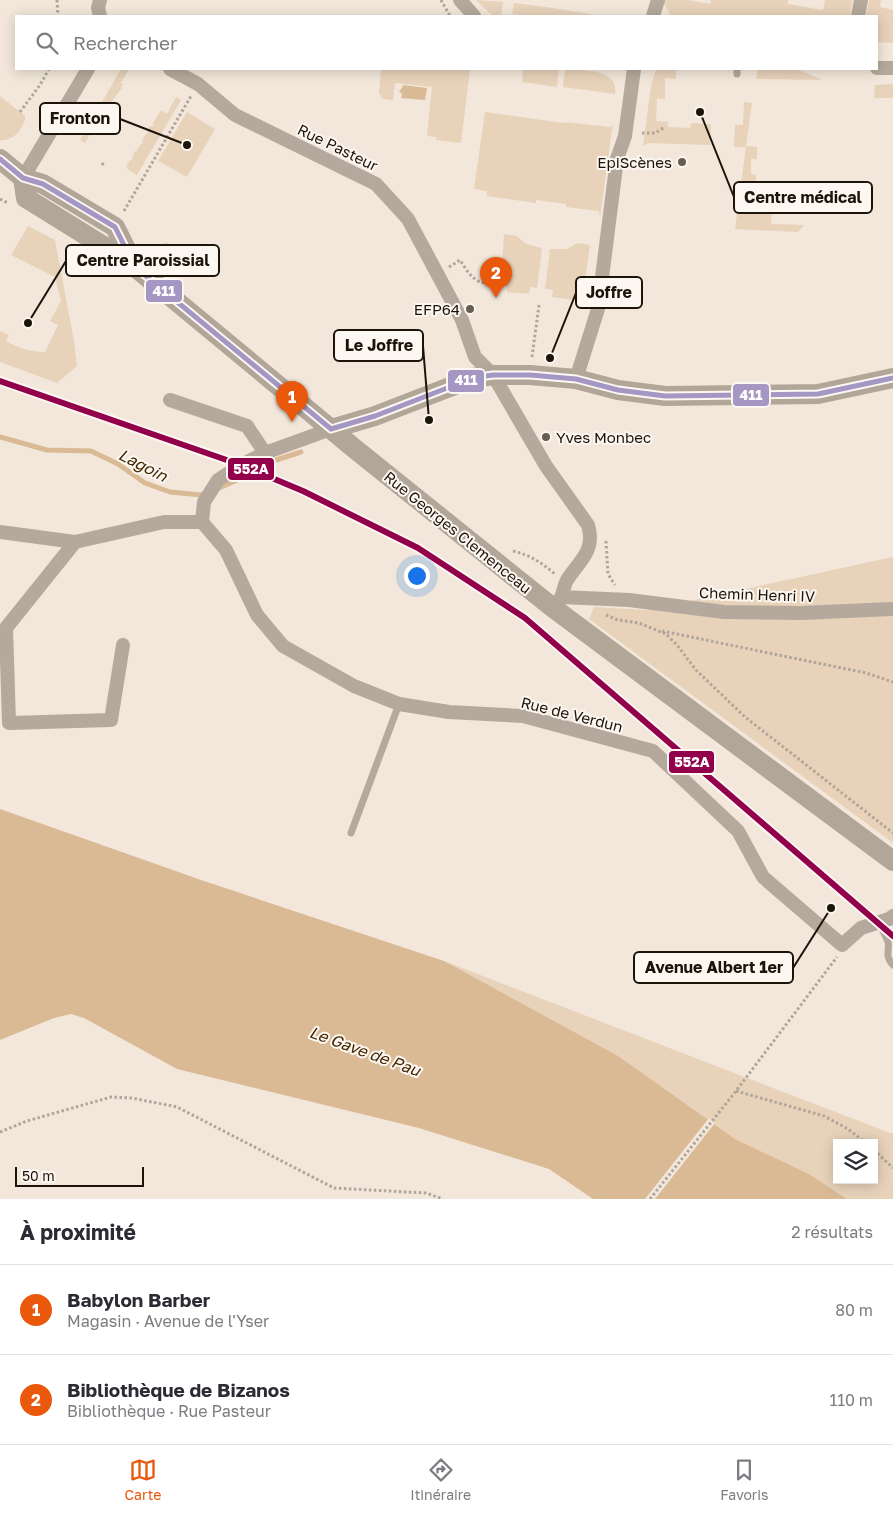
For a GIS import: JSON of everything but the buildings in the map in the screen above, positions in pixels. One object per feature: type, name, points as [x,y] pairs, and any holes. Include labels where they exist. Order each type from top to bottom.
[{"type":"main road","points":[[0,159],[23,178],[43,184],[115,227],[135,267]]},
{"type":"main road","points":[[23,178],[26,198],[135,267]]},
{"type":"main road","name":"Rue Georges Clemenceau","points":[[135,267],[331,429],[557,602],[587,633],[893,862]]},
{"type":"main road","points":[[331,429],[375,416],[473,378],[493,375],[530,375],[576,379],[618,390],[665,396],[818,394],[893,378]]},
{"type":"street","points":[[100,0],[98,8],[100,15]]},
{"type":"street","points":[[460,0],[473,15]]},
{"type":"street","points":[[654,15],[658,0]]},
{"type":"street","points":[[858,15],[861,0]]},
{"type":"street","points":[[878,68],[893,68]]},
{"type":"street","points":[[23,178],[87,70]]},
{"type":"street","name":"Rue Pasteur","points":[[172,70],[198,84],[235,115],[376,184],[408,219],[462,320],[475,358],[493,375],[546,466],[588,525]]},
{"type":"street","points":[[576,379],[598,309],[617,159],[625,136],[634,70]]},
{"type":"street","points":[[170,400],[247,426],[265,453]]},
{"type":"street","points":[[0,532],[74,542],[164,522],[202,522],[204,502],[218,480],[241,465],[265,453],[331,429]]},
{"type":"street","name":"Rue de Verdun","points":[[202,522],[226,550],[257,615],[283,646],[354,686],[399,704],[449,712],[523,716],[653,751],[738,832],[763,877],[842,945]]},
{"type":"street","points":[[557,602],[565,582],[587,552],[591,534],[588,525]]},
{"type":"street","points":[[74,542],[6,628],[9,723],[111,720],[123,645]]},
{"type":"street","name":"Chemin Henri IV","points":[[557,602],[629,600],[724,612],[801,613],[893,609]]},
{"type":"street","points":[[842,945],[861,928],[879,923],[893,916]]},
{"type":"lane","points":[[352,833],[399,704]]},
{"type":"lane","points":[[879,923],[888,943],[887,954],[893,965]]},
{"type":"path","points":[[57,0],[58,15]]},
{"type":"path","points":[[441,0],[449,15]]},
{"type":"path","points":[[20,112],[48,70]]},
{"type":"path","points":[[115,227],[198,84]]},
{"type":"path","points":[[642,133],[655,133],[665,127]]},
{"type":"path","points":[[0,198],[11,205]]},
{"type":"path","points":[[437,273],[460,260],[473,278],[484,283],[494,282]]},
{"type":"path","points":[[530,375],[539,306]]},
{"type":"path","points":[[588,525],[604,535],[607,545],[608,574],[629,600]]},
{"type":"path","points":[[639,623],[666,634],[696,670],[745,717],[893,833]]},
{"type":"path","points":[[657,630],[866,673],[893,682]]},
{"type":"path","points":[[650,1199],[736,1091],[840,954],[842,945]]},
{"type":"path","points":[[736,1091],[824,1116],[848,1128],[861,1139]]},
{"type":"path","points":[[0,1132],[27,1121],[111,1097],[132,1098],[177,1107],[334,1188],[426,1193],[443,1199]]},
{"type":"path","points":[[878,1154],[893,1168]]},
{"type":"shaded area","points":[[476,0],[503,2],[501,15],[492,15]]},
{"type":"shaded area","points":[[664,0],[688,0],[710,4],[711,0],[788,0],[788,4],[823,10],[825,0],[852,0],[850,15],[670,15],[663,2]]},
{"type":"shaded area","points":[[869,0],[881,0],[880,7],[893,10],[893,43],[878,42],[878,15],[866,15]]},
{"type":"shaded area","points":[[514,3],[595,15],[519,15],[512,14]]},
{"type":"shaded area","points":[[120,70],[128,70],[121,83],[124,84],[122,88],[112,101],[114,105],[105,121],[100,128],[95,126],[85,143],[80,140]]},
{"type":"shaded area","points":[[381,70],[470,70],[461,143],[436,140],[436,137],[427,136],[432,87],[395,83],[393,100],[383,99],[379,93]]},
{"type":"shaded area","points":[[523,70],[559,70],[557,87],[522,82]]},
{"type":"shaded area","points":[[565,70],[598,72],[611,79],[615,86],[615,94],[563,87]]},
{"type":"shaded area","points":[[656,70],[676,70],[676,79],[665,78],[665,99],[657,98],[656,121],[668,122],[668,127],[690,128],[691,123],[711,124],[710,145],[648,143],[643,146],[651,86]]},
{"type":"shaded area","points":[[758,70],[798,70],[823,80],[756,79]]},
{"type":"shaded area","points":[[893,84],[893,98],[874,98],[875,85]]},
{"type":"shaded area","points":[[0,96],[25,116],[25,120],[18,132],[4,140],[0,140]]},
{"type":"shaded area","points":[[176,97],[181,100],[137,175],[126,167],[130,160],[133,159],[135,151],[138,151],[137,149],[143,142],[142,140],[148,133],[150,126],[154,126],[153,123],[161,110],[167,114]]},
{"type":"shaded area","points":[[744,102],[752,103],[746,146],[757,147],[757,159],[751,159],[751,174],[756,175],[756,186],[805,189],[805,193],[773,192],[771,224],[804,225],[798,232],[735,229],[746,147],[734,147],[735,125],[743,125]]},
{"type":"shaded area","points":[[187,112],[215,129],[187,177],[158,161]]},
{"type":"shaded area","points":[[485,112],[564,123],[611,127],[613,122],[600,218],[599,211],[566,207],[566,204],[536,200],[536,203],[487,196],[487,191],[474,189]]},
{"type":"shaded area","points":[[28,226],[55,240],[74,341],[77,366],[57,383],[0,362],[0,331],[9,335],[6,341],[15,346],[45,352],[58,325],[50,321],[61,301],[55,277],[11,255]]},
{"type":"shaded area","points":[[504,234],[517,236],[526,244],[542,248],[537,288],[530,287],[529,294],[507,292],[508,268],[502,266]]},
{"type":"shaded area","points":[[168,242],[152,269],[138,247],[151,247]]},
{"type":"shaded area","points":[[578,243],[590,245],[582,301],[552,297],[553,290],[545,289],[550,249],[567,249]]},
{"type":"shaded area","points":[[893,557],[893,843],[589,619],[594,607],[648,610]]},
{"type":"shaded area","points":[[444,961],[893,1133],[893,1199],[847,1199],[809,1174],[735,1139],[681,1102]]},
{"type":"water","points":[[403,85],[427,88],[425,100],[401,98],[402,94],[399,91]]},
{"type":"water","name":"Le Gave de Pau","points":[[0,809],[204,881],[444,961],[618,1056],[735,1139],[809,1174],[847,1199],[593,1199],[549,1169],[419,1128],[177,1069],[84,1018],[71,1014],[54,1018],[0,1040]]},
{"type":"pier","points":[[709,1118],[715,1123],[655,1199],[645,1199]]},
{"type":"waterway","name":"Lagoin","points":[[0,437],[47,450],[91,451],[118,464],[145,483],[170,492],[201,495],[206,493]]},
{"type":"waterway","name":"Lagoin","points":[[217,489],[248,475],[270,462],[301,452]]},
{"type":"transit line","name":"411","points":[[0,159],[23,178],[43,184],[115,227],[135,267],[331,429]]},
{"type":"transit line","name":"411","points":[[331,429],[375,416],[473,378],[493,375],[530,375],[576,379],[618,390],[665,396],[818,394],[893,378]]},
{"type":"transit line","name":"552A","points":[[0,381],[241,465],[303,491],[418,548],[525,618],[893,936]]},
{"type":"place","name":"Centre médical","points":[[700,112]]},
{"type":"place","name":"Fronton","points":[[187,145]]},
{"type":"place","name":"EpiScènes","points":[[682,162]]},
{"type":"place","name":"Bibliothèque de Bizanos","points":[[496,298]]},
{"type":"place","name":"EFP64","points":[[470,309]]},
{"type":"place","name":"Centre Paroissial","points":[[28,323]]},
{"type":"place","name":"Joffre","points":[[550,358]]},
{"type":"place","name":"Le Joffre","points":[[429,420]]},
{"type":"place","name":"Babylon Barber","points":[[292,422]]},
{"type":"place","name":"Yves Monbec","points":[[546,437]]},
{"type":"place","name":"Avenue Albert 1er","points":[[831,908]]}]
